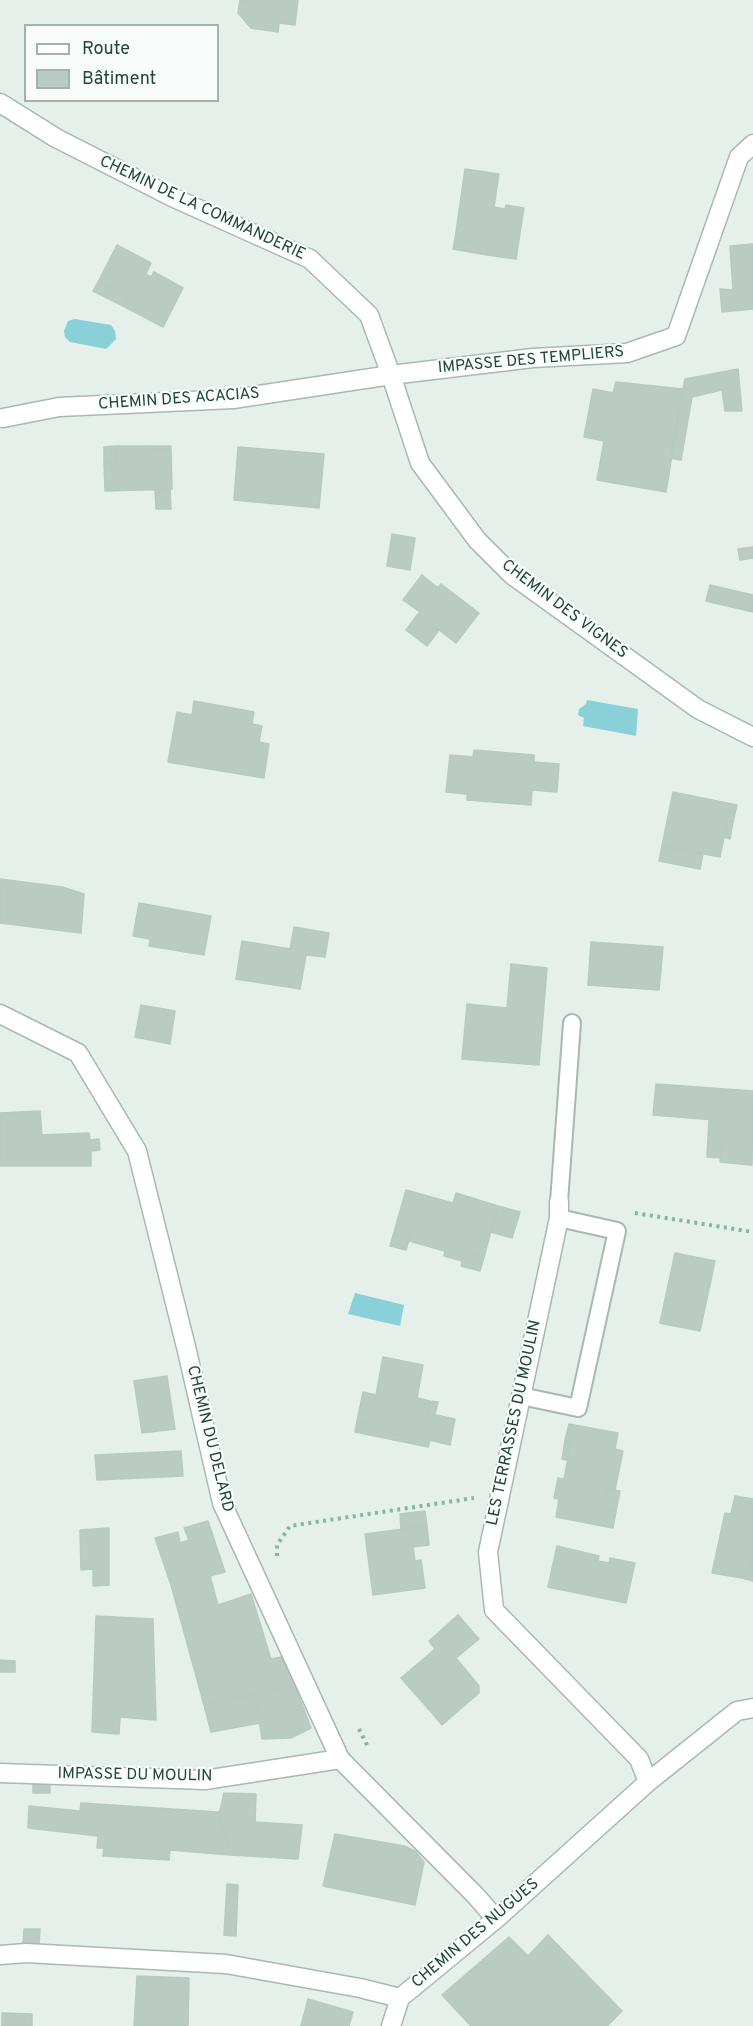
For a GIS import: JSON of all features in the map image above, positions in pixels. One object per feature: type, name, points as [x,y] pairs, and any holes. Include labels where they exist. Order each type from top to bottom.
[{"type":"street","name":"CHEMIN DE LA COMMANDERIE","points":[[0,103],[67,144],[172,197],[310,260],[369,315],[391,375]]},
{"type":"street","name":"IMPASSE DES TEMPLIERS","points":[[391,375],[533,358],[627,353],[676,336],[739,157],[753,144]]},
{"type":"street","name":"CHEMIN DES ACACIAS","points":[[3,418],[59,407],[233,399],[391,375]]},
{"type":"street","name":"CHEMIN DES VIGNES","points":[[391,375],[420,463],[477,540],[513,575],[688,702],[753,737]]},
{"type":"street","name":"CHEMIN DU DELARD","points":[[0,1014],[78,1053],[137,1152],[222,1503],[340,1759],[496,1919]]},
{"type":"street","name":"LES TERRASSES DU MOULIN","points":[[559,1210],[488,1552],[494,1610],[639,1759],[648,1782]]},
{"type":"street","name":"CHEMIN DES NUGUES","points":[[0,1955],[26,1953],[226,1964],[360,1988],[400,1998],[496,1919],[648,1782],[737,1711],[753,1708]]},
{"type":"street","name":"IMPASSE DU MOULIN","points":[[0,1773],[205,1780],[340,1759]]},
{"type":"street","points":[[391,2026],[400,1998]]},
{"type":"lane","points":[[521,1396],[579,1408],[617,1231],[559,1210],[572,1023]]},
{"type":"path","points":[[627,1212],[753,1232]]},
{"type":"path","points":[[277,1563],[277,1545],[290,1526],[499,1494]]},
{"type":"path","points":[[358,1729],[369,1750]]},
{"type":"water","points":[[75,319],[111,325],[116,339],[106,349],[70,342],[65,337],[64,331],[68,321]]},
{"type":"water","points":[[587,700],[638,709],[636,736],[583,726],[584,718],[578,715],[579,709],[586,704]]},
{"type":"water","points":[[355,1293],[404,1305],[400,1326],[348,1314]]},
{"type":"building","points":[[240,0],[298,0],[295,25],[279,23],[278,32],[251,28],[238,13]]},
{"type":"building","points":[[465,169],[499,174],[494,207],[505,209],[506,205],[524,208],[516,259],[487,255],[488,244],[455,239]]},
{"type":"building","points":[[455,239],[488,244],[487,255],[453,249]]},
{"type":"building","points":[[753,244],[753,309],[722,312],[720,289],[733,290],[730,246]]},
{"type":"building","points":[[117,245],[151,263],[146,274],[151,277],[154,272],[183,288],[163,327],[125,307],[129,298],[98,282]]},
{"type":"building","points":[[98,282],[129,298],[125,307],[93,291]]},
{"type":"building","points":[[738,369],[742,411],[725,411],[722,390],[692,397],[681,460],[670,458],[685,379]]},
{"type":"building","points":[[616,382],[683,389],[666,492],[597,480],[604,441],[584,437],[593,389],[613,393]]},
{"type":"building","points":[[116,446],[151,446],[151,450],[171,450],[172,489],[105,491],[104,463],[117,462]]},
{"type":"building","points":[[116,446],[117,462],[104,463],[104,447]]},
{"type":"building","points":[[151,446],[171,446],[171,450],[151,450]]},
{"type":"building","points":[[238,447],[324,454],[319,508],[234,500]]},
{"type":"building","points":[[170,489],[171,509],[156,509],[155,490]]},
{"type":"building","points":[[392,534],[415,538],[410,570],[387,566]]},
{"type":"building","points":[[753,547],[753,558],[740,560],[738,549]]},
{"type":"building","points":[[422,575],[438,588],[441,584],[479,613],[456,643],[403,600]]},
{"type":"building","points":[[710,585],[753,595],[753,612],[706,601]]},
{"type":"building","points":[[418,614],[439,630],[427,646],[406,630]]},
{"type":"building","points":[[194,701],[254,712],[252,724],[262,726],[259,742],[269,744],[264,778],[168,762],[177,712],[192,715]]},
{"type":"building","points":[[474,750],[534,755],[534,762],[559,764],[557,792],[532,790],[531,805],[467,800],[467,794],[446,792],[450,755],[473,757]]},
{"type":"building","points":[[673,792],[737,805],[733,822],[727,822],[720,857],[662,846]]},
{"type":"building","points":[[727,822],[733,822],[730,839],[724,837]]},
{"type":"building","points":[[662,846],[703,854],[700,869],[659,861]]},
{"type":"building","points":[[0,879],[62,887],[84,894],[81,933],[0,923]]},
{"type":"building","points":[[139,903],[211,916],[204,955],[149,946],[150,939],[133,936]]},
{"type":"building","points":[[294,927],[329,933],[325,957],[306,955],[300,989],[236,979],[242,941],[290,949]]},
{"type":"building","points":[[591,942],[663,947],[659,990],[588,985]]},
{"type":"building","points":[[511,964],[547,968],[539,1065],[462,1059],[467,1004],[507,1008]]},
{"type":"building","points":[[141,1005],[175,1011],[170,1044],[135,1037]]},
{"type":"building","points":[[656,1084],[753,1091],[752,1165],[720,1162],[723,1129],[715,1120],[653,1115]]},
{"type":"building","points":[[40,1111],[42,1135],[89,1133],[90,1140],[99,1139],[100,1150],[91,1151],[91,1166],[0,1166],[0,1113]]},
{"type":"building","points":[[709,1120],[715,1120],[723,1129],[721,1158],[707,1157]]},
{"type":"building","points":[[406,1190],[453,1203],[456,1193],[498,1206],[484,1257],[465,1252],[462,1261],[444,1256],[445,1251],[409,1241],[412,1230],[396,1225]]},
{"type":"building","points":[[498,1206],[520,1212],[512,1238],[491,1232]]},
{"type":"building","points":[[396,1225],[412,1230],[406,1250],[390,1246]]},
{"type":"building","points":[[465,1252],[484,1257],[480,1271],[461,1266]]},
{"type":"building","points":[[675,1253],[715,1261],[700,1331],[660,1323]]},
{"type":"building","points":[[383,1357],[423,1365],[417,1398],[430,1401],[427,1413],[455,1419],[450,1445],[430,1440],[428,1447],[404,1442],[405,1437],[381,1432],[382,1426],[357,1421],[363,1392],[376,1395]]},
{"type":"building","points":[[167,1376],[175,1429],[142,1433],[134,1381]]},
{"type":"building","points":[[430,1401],[438,1402],[435,1414],[427,1413]]},
{"type":"building","points":[[357,1421],[382,1426],[381,1432],[405,1437],[404,1442],[355,1432]]},
{"type":"building","points":[[569,1424],[618,1433],[615,1449],[623,1451],[615,1490],[607,1489],[604,1509],[616,1511],[613,1528],[556,1517],[559,1499],[554,1498],[558,1478],[564,1479],[571,1442],[565,1440]]},
{"type":"building","points":[[565,1440],[571,1442],[567,1460],[562,1459]]},
{"type":"building","points":[[181,1451],[183,1476],[97,1480],[95,1455]]},
{"type":"building","points":[[607,1489],[620,1491],[616,1511],[604,1509]]},
{"type":"building","points":[[735,1496],[753,1499],[753,1553],[749,1574],[742,1578],[712,1573],[725,1513],[731,1514]]},
{"type":"building","points":[[425,1511],[427,1526],[401,1529],[400,1514]]},
{"type":"building","points":[[208,1521],[225,1572],[210,1576],[218,1605],[251,1594],[271,1659],[281,1657],[295,1686],[204,1705],[171,1585],[155,1538],[178,1532],[180,1543],[189,1540],[184,1528]]},
{"type":"building","points":[[427,1526],[429,1545],[413,1547],[415,1561],[421,1560],[425,1588],[373,1595],[365,1534]]},
{"type":"building","points":[[109,1528],[109,1585],[93,1586],[93,1569],[81,1570],[80,1530]]},
{"type":"building","points":[[557,1546],[599,1556],[598,1561],[609,1563],[610,1558],[635,1563],[626,1603],[548,1587]]},
{"type":"building","points":[[753,1553],[753,1581],[742,1578],[749,1574]]},
{"type":"building","points":[[458,1615],[479,1639],[456,1658],[479,1686],[479,1693],[465,1705],[457,1705],[451,1697],[432,1713],[401,1678],[435,1649],[429,1641]]},
{"type":"building","points":[[96,1616],[153,1619],[156,1720],[120,1717],[119,1734],[92,1732]]},
{"type":"building","points":[[0,1660],[15,1661],[15,1672],[0,1672]]},
{"type":"building","points":[[295,1686],[311,1728],[291,1738],[262,1739],[255,1694]]},
{"type":"building","points":[[255,1694],[260,1723],[211,1732],[204,1705]]},
{"type":"building","points":[[451,1697],[457,1705],[465,1705],[442,1725],[432,1713]]},
{"type":"building","points":[[33,1782],[50,1782],[50,1793],[33,1793]]},
{"type":"building","points":[[224,1793],[256,1794],[255,1822],[302,1825],[298,1859],[231,1855],[218,1812]]},
{"type":"building","points":[[81,1803],[218,1812],[231,1855],[170,1850],[169,1860],[103,1856],[104,1848],[97,1848],[98,1836],[28,1828],[29,1806],[80,1811]]},
{"type":"building","points":[[335,1834],[404,1846],[415,1851],[424,1862],[415,1905],[323,1886]]},
{"type":"building","points":[[227,1884],[238,1885],[236,1936],[224,1935]]},
{"type":"building","points":[[24,1929],[40,1929],[39,1946],[23,1946]]},
{"type":"building","points":[[548,1935],[622,2011],[607,2026],[597,2026],[528,1956]]},
{"type":"building","points":[[509,1937],[597,2026],[471,2026],[442,1995]]},
{"type":"building","points":[[137,1976],[189,1978],[188,2026],[134,2026]]},
{"type":"building","points":[[308,1999],[353,2012],[349,2026],[301,2026]]},
{"type":"building","points":[[2,2013],[32,2014],[32,2026],[2,2026]]}]
